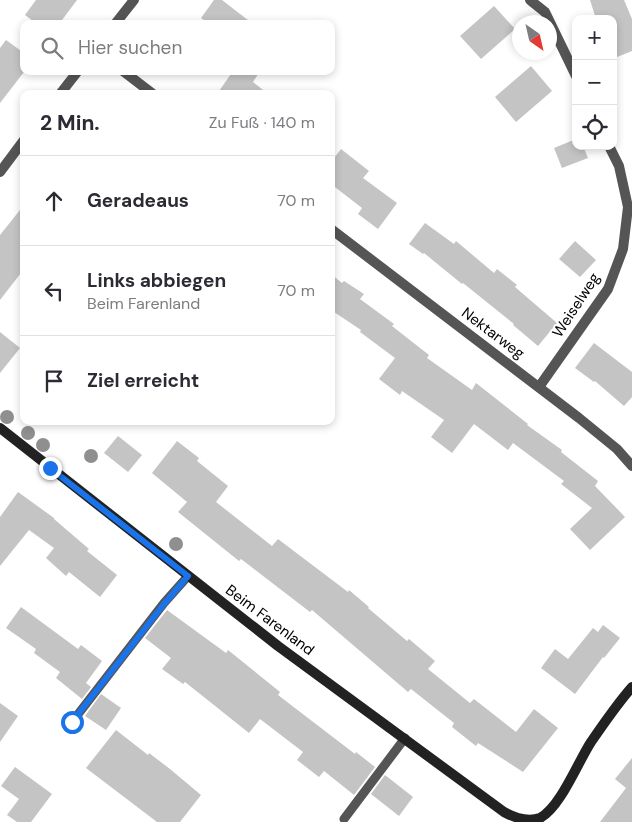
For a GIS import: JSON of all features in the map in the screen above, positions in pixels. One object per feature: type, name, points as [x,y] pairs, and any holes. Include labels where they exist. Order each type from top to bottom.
[{"type":"street","points":[[118,20],[134,0]]},
{"type":"street","points":[[530,0],[545,12],[572,68]]},
{"type":"street","points":[[545,12],[547,0]]},
{"type":"street","points":[[63,90],[75,75]]},
{"type":"street","points":[[128,75],[148,90]]},
{"type":"street","points":[[0,172],[20,145]]},
{"type":"street","name":"Weiselweg","points":[[539,387],[608,289],[623,249],[628,207],[619,166],[612,150]]},
{"type":"street","name":"Nektarweg","points":[[335,232],[539,387],[617,449],[632,466]]},
{"type":"street","name":"Beim Farenland","points":[[0,428],[278,646],[504,812],[531,822]]},
{"type":"street","points":[[531,822],[542,818],[555,804],[590,743],[632,687]]},
{"type":"lane","points":[[72,722],[188,576]]},
{"type":"lane","points":[[344,819],[405,738]]},
{"type":"building","points":[[36,0],[77,0],[62,20],[32,20],[25,15]]},
{"type":"building","points":[[214,0],[222,0],[248,20],[204,20],[201,18]]},
{"type":"building","points":[[590,0],[624,0],[632,19],[632,51],[617,57],[617,15],[595,15]]},
{"type":"building","points":[[494,6],[512,26],[512,32],[481,59],[460,36]]},
{"type":"building","points":[[6,40],[20,50],[20,75],[22,75],[0,103],[0,48]]},
{"type":"building","points":[[531,66],[552,91],[516,122],[495,97]]},
{"type":"building","points":[[230,75],[257,75],[253,82],[263,90],[220,90]]},
{"type":"building","points":[[572,141],[572,150],[585,150],[588,158],[562,168],[554,148]]},
{"type":"building","points":[[341,149],[369,171],[363,178],[397,203],[378,229],[358,214],[362,208],[335,187],[335,157]]},
{"type":"building","points":[[20,210],[20,274],[0,300],[0,235]]},
{"type":"building","points":[[425,223],[454,244],[456,241],[494,273],[497,269],[557,323],[538,346],[463,283],[409,244]]},
{"type":"building","points":[[575,241],[596,260],[580,277],[559,259]]},
{"type":"building","points":[[335,277],[364,294],[360,299],[394,324],[392,326],[429,355],[427,358],[472,390],[476,383],[527,425],[562,450],[561,452],[598,481],[595,486],[625,517],[590,550],[570,529],[592,508],[561,484],[564,481],[513,443],[508,450],[474,424],[452,453],[431,437],[444,420],[402,391],[400,395],[379,379],[395,358],[360,332],[361,330],[335,313]]},
{"type":"building","points":[[0,332],[20,348],[0,373]]},
{"type":"building","points":[[594,343],[632,372],[632,397],[624,406],[595,381],[575,368]]},
{"type":"building","points":[[118,436],[142,455],[128,472],[104,453]]},
{"type":"building","points":[[177,441],[199,458],[197,461],[228,486],[216,502],[272,546],[278,539],[348,592],[349,590],[407,641],[409,639],[435,661],[428,669],[470,703],[474,699],[516,732],[534,709],[558,728],[523,772],[478,743],[476,746],[452,727],[454,723],[411,689],[408,692],[312,610],[310,612],[241,559],[239,561],[178,512],[187,502],[152,473]]},
{"type":"building","points":[[18,492],[54,518],[89,549],[87,551],[117,575],[100,597],[69,572],[66,576],[46,558],[54,548],[29,530],[0,566],[0,517]]},
{"type":"building","points":[[21,607],[78,649],[81,645],[102,661],[86,683],[91,687],[82,699],[56,678],[60,672],[34,653],[36,649],[6,628]]},
{"type":"building","points":[[167,610],[226,653],[228,650],[280,692],[278,695],[375,767],[354,795],[324,771],[319,777],[297,760],[303,752],[260,719],[249,733],[185,682],[183,684],[162,669],[171,658],[145,638]]},
{"type":"building","points":[[603,625],[620,638],[575,694],[541,668],[555,649],[568,659],[593,628],[598,632]]},
{"type":"building","points":[[101,694],[121,708],[106,730],[85,716]]},
{"type":"building","points":[[0,703],[18,716],[0,742]]},
{"type":"building","points":[[116,730],[148,755],[149,753],[170,769],[201,795],[180,822],[157,822],[86,768]]},
{"type":"building","points":[[632,758],[632,822],[600,822],[626,788],[615,779]]},
{"type":"building","points":[[15,767],[52,794],[31,822],[17,822],[7,815],[19,799],[1,786]]},
{"type":"building","points":[[385,775],[413,797],[399,816],[371,794]]},
{"type":"route","points":[[50,468],[188,576],[72,722]]}]
